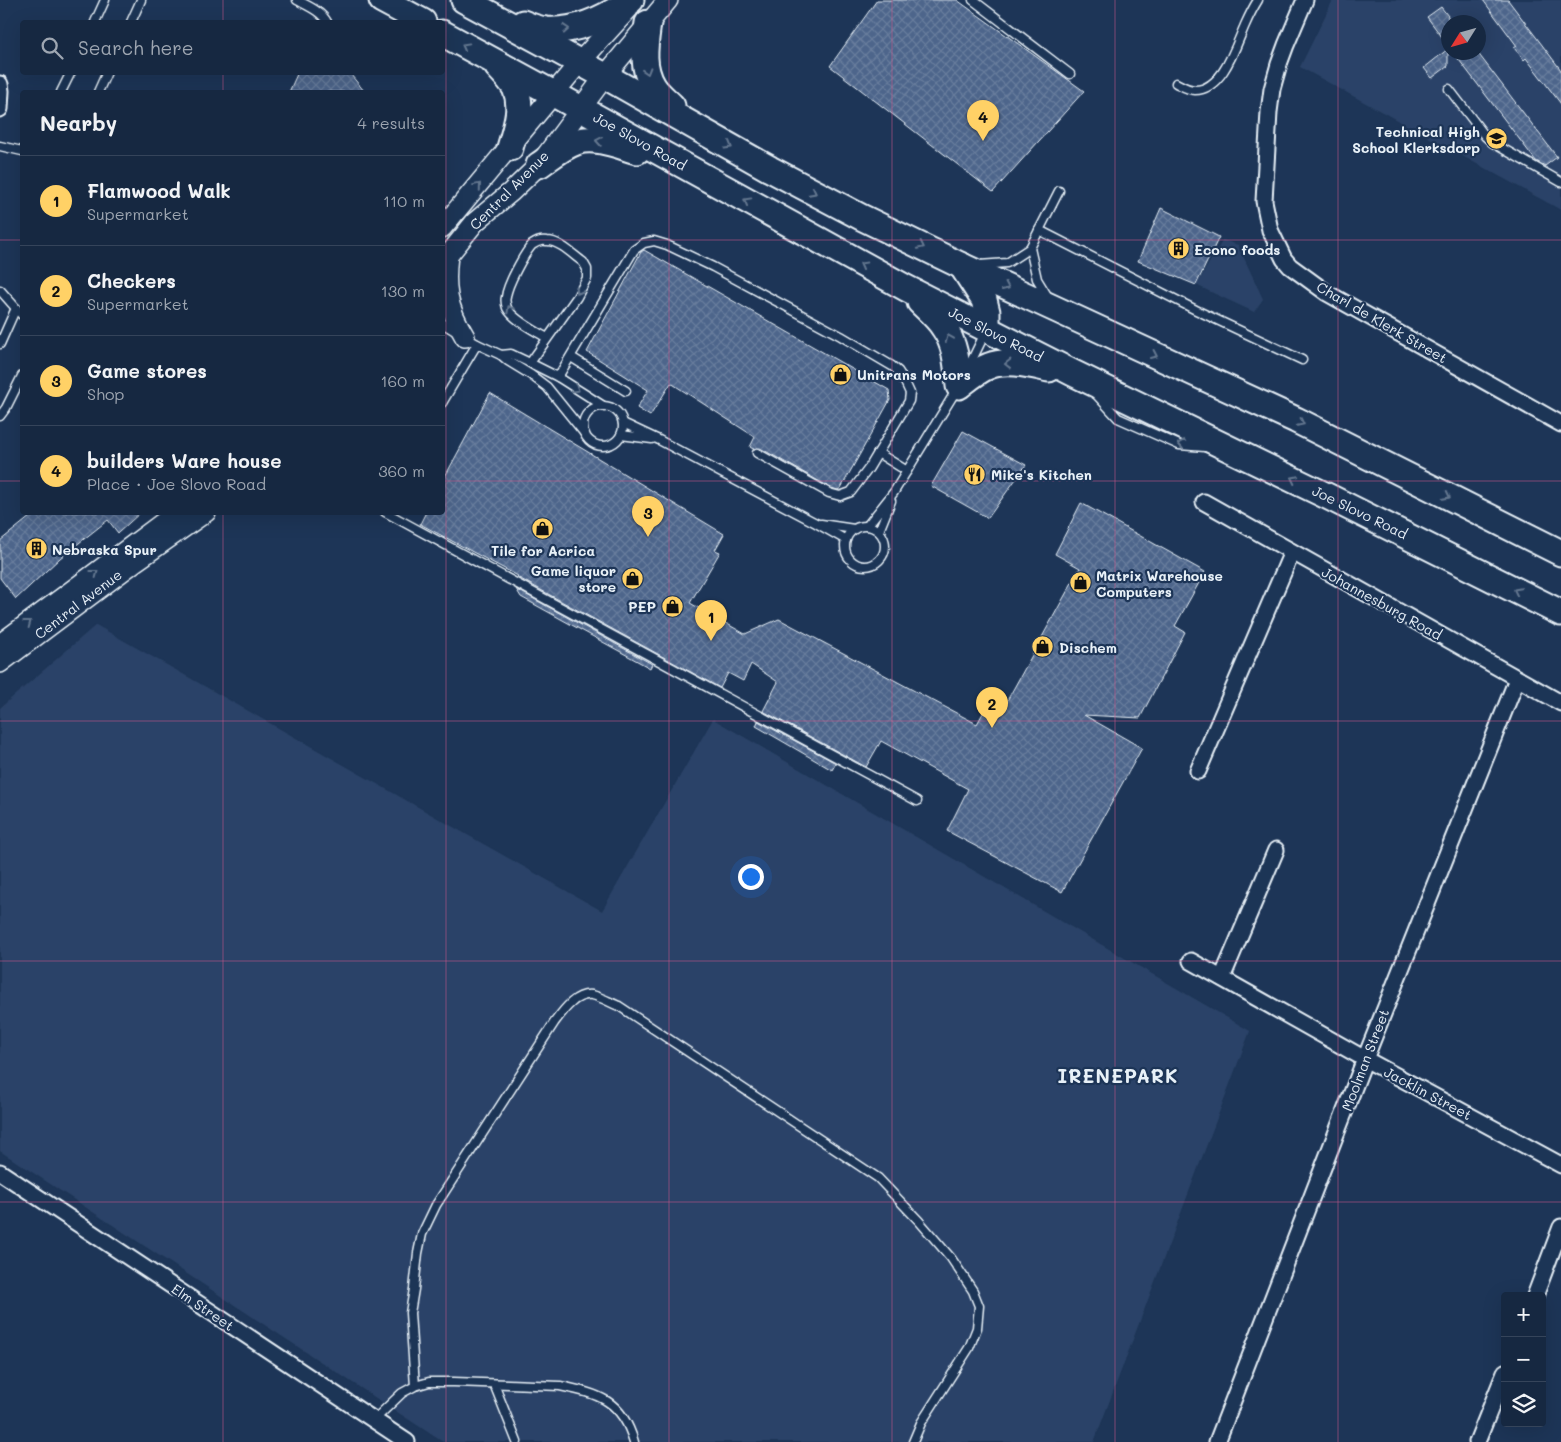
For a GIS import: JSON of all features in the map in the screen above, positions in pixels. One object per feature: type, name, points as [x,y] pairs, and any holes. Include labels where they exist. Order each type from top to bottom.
[{"type":"highway","points":[[382,0],[419,20]]},
{"type":"highway","points":[[474,6],[544,30],[578,28],[615,11],[631,0]]},
{"type":"highway","points":[[474,6],[605,76],[778,174],[962,266],[1296,420],[1561,553]]},
{"type":"highway","points":[[648,24],[644,52],[645,70],[653,87],[689,123]]},
{"type":"highway","name":"Joe Slovo Road","points":[[445,35],[906,288],[1077,375],[1230,448],[1561,613]]},
{"type":"highway","points":[[492,61],[511,82],[517,94],[517,120],[510,148]]},
{"type":"highway","points":[[539,164],[576,141],[587,139],[680,163]]},
{"type":"highway","points":[[962,266],[984,300],[987,312],[987,329]]},
{"type":"highway","points":[[906,288],[944,328],[956,358],[959,386],[987,367],[996,364],[1022,364],[1077,375]]},
{"type":"street","name":"Central Avenue","points":[[445,225],[579,63],[636,0]]},
{"type":"street","name":"Central Avenue","points":[[445,259],[475,222],[511,192],[539,164],[605,76],[668,0]]},
{"type":"street","name":"Charl de Klerk Street","points":[[1305,0],[1279,64],[1272,89],[1269,112],[1264,201],[1270,230],[1284,259],[1290,266],[1327,293],[1561,424]]},
{"type":"street","points":[[0,84],[0,109]]},
{"type":"street","points":[[445,259],[448,300],[455,321],[471,340]]},
{"type":"street","name":"Johannesburg Road","points":[[1204,502],[1561,703]]},
{"type":"street","name":"Central Avenue","points":[[0,644],[173,515]]},
{"type":"street","name":"Central Avenue","points":[[0,663],[136,561],[202,515]]},
{"type":"street","points":[[1198,771],[1292,552]]},
{"type":"street","name":"Moolman Street","points":[[1217,1442],[1365,1059],[1516,679]]},
{"type":"street","points":[[1222,978],[1276,850]]},
{"type":"street","name":"Jacklin Street","points":[[1191,961],[1365,1059],[1561,1164]]},
{"type":"street","name":"Elm Street","points":[[0,1172],[407,1442]]},
{"type":"street","points":[[1537,1292],[1561,1227]]},
{"type":"street","points":[[1477,1442],[1501,1382]]},
{"type":"lane","points":[[96,20],[105,0]]},
{"type":"lane","points":[[132,20],[141,0]]},
{"type":"lane","points":[[297,0],[316,11],[325,20]]},
{"type":"lane","points":[[973,0],[1070,74]]},
{"type":"lane","points":[[1176,83],[1194,90],[1205,88],[1225,70],[1258,0]]},
{"type":"lane","points":[[62,90],[70,75]]},
{"type":"lane","points":[[99,90],[106,75]]},
{"type":"lane","points":[[1449,89],[1485,136],[1493,143],[1561,182]]},
{"type":"lane","points":[[0,146],[20,151]]},
{"type":"lane","points":[[962,266],[1008,263],[1030,248],[1059,191]]},
{"type":"lane","points":[[1039,230],[1196,310],[1302,360]]},
{"type":"lane","points":[[530,363],[577,296],[588,274],[583,262],[555,242],[546,240],[532,245],[520,263],[506,295],[505,303],[516,318],[547,338]]},
{"type":"lane","points":[[558,377],[634,250],[644,243],[654,241],[713,266],[892,366],[898,371],[910,393],[909,401],[869,468],[851,492],[840,496],[829,493],[757,453]]},
{"type":"lane","points":[[1030,248],[1037,279],[1058,310]]},
{"type":"lane","points":[[0,290],[20,313]]},
{"type":"lane","points":[[0,344],[16,308]]},
{"type":"lane","points":[[445,325],[501,355],[547,387],[589,440],[601,446],[612,444],[621,435],[623,423]]},
{"type":"lane","points":[[867,526],[894,492],[959,386],[987,329]]},
{"type":"lane","points":[[445,396],[471,340]]},
{"type":"lane","points":[[501,355],[511,354],[558,377],[605,406],[612,408],[617,412],[623,423],[659,440],[846,540]]},
{"type":"lane","points":[[570,357],[626,391]]},
{"type":"lane","points":[[0,416],[20,380]]},
{"type":"lane","points":[[585,434],[584,421],[587,414],[592,410],[605,406]]},
{"type":"lane","points":[[621,435],[659,440]]},
{"type":"lane","points":[[878,453],[907,471]]},
{"type":"lane","points":[[879,531],[894,492]]},
{"type":"lane","points":[[391,515],[917,801]]},
{"type":"lane","points":[[816,523],[854,529]]},
{"type":"lane","points":[[860,526],[867,526],[879,531],[885,542],[880,559],[869,565],[851,560],[846,547],[846,540],[854,529],[860,526]]},
{"type":"lane","points":[[415,1386],[410,1313],[422,1234],[436,1205],[554,1023],[574,1000],[592,995],[619,1006],[878,1178],[951,1258],[973,1291],[979,1306],[977,1328],[969,1348],[921,1423],[914,1442]]},
{"type":"lane","points":[[374,1420],[402,1393],[415,1386],[430,1382],[560,1386],[608,1400],[617,1409],[630,1428],[634,1442]]},
{"type":"lane","points":[[494,1384],[517,1442]]},
{"type":"shaded area","name":"Technical High School Klerksdorp","points":[[1333,0],[1561,0],[1561,210],[1300,67]]},
{"type":"shaded area","points":[[1223,240],[1238,245],[1263,299],[1254,312],[1196,285]]},
{"type":"shaded area","points":[[96,625],[602,911],[713,719],[1250,1031],[1094,1442],[443,1442],[0,1151],[0,708]]},
{"type":"building","points":[[877,0],[957,0],[1084,91],[993,192],[830,66]]},
{"type":"building","points":[[1483,0],[1508,0],[1561,70],[1561,104],[1526,58],[1524,60],[1514,48],[1517,46]]},
{"type":"building","points":[[1441,7],[1447,15],[1441,15],[1441,36],[1427,17]]},
{"type":"building","points":[[1441,55],[1441,60],[1448,60],[1448,66],[1432,78],[1424,68]]},
{"type":"building","points":[[1459,60],[1483,60],[1557,157],[1545,166],[1536,161]]},
{"type":"building","points":[[297,75],[351,75],[363,90],[290,90]]},
{"type":"building","name":"Econo foods","points":[[1161,208],[1219,237],[1196,285],[1138,261]]},
{"type":"building","points":[[644,250],[889,390],[890,400],[841,488],[838,490],[831,488],[760,448],[753,449],[750,447],[755,437],[671,383],[650,416],[637,408],[648,390],[587,352],[641,252]]},
{"type":"building","points":[[490,393],[724,534],[715,550],[720,552],[690,603],[745,634],[779,619],[977,724],[989,702],[1003,708],[1080,568],[1055,554],[1081,503],[1205,572],[1175,626],[1185,632],[1140,718],[1084,715],[1142,748],[1062,892],[947,831],[968,789],[881,741],[866,767],[763,711],[778,682],[751,664],[743,681],[728,673],[720,688],[420,524],[424,515],[445,515],[445,476]]},
{"type":"building","points":[[963,431],[1026,465],[988,518],[931,486]]},
{"type":"building","name":"Nebraska Spur","points":[[32,515],[138,515],[118,533],[108,520],[60,558],[16,599],[0,578],[0,541]]},
{"type":"building","points":[[516,589],[652,664],[650,668],[521,597]]},
{"type":"building","points":[[758,721],[836,763],[832,770],[756,726]]},
{"type":"place","name":"Technical High School Klerksdorp","points":[[1496,139]]},
{"type":"place","name":"builders Ware house","points":[[983,141]]},
{"type":"place","name":"Econo foods","points":[[1178,249]]},
{"type":"place","name":"Unitrans Motors","points":[[841,374]]},
{"type":"place","name":"Mike's Kitchen","points":[[975,474]]},
{"type":"place","name":"Tile for Acrica","points":[[543,528]]},
{"type":"place","name":"Game stores","points":[[648,537]]},
{"type":"place","name":"Nebraska Spur","points":[[36,549]]},
{"type":"place","name":"Game liquor store","points":[[632,578]]},
{"type":"place","name":"Matrix Warehouse Computers","points":[[1080,583]]},
{"type":"place","name":"PEP","points":[[672,606]]},
{"type":"place","name":"Flamwood Walk","points":[[711,641]]},
{"type":"place","name":"Dischem","points":[[1043,647]]},
{"type":"place","name":"Checkers","points":[[992,728]]},
{"type":"district","name":"IRENEPARK","points":[[1118,1075]]}]
